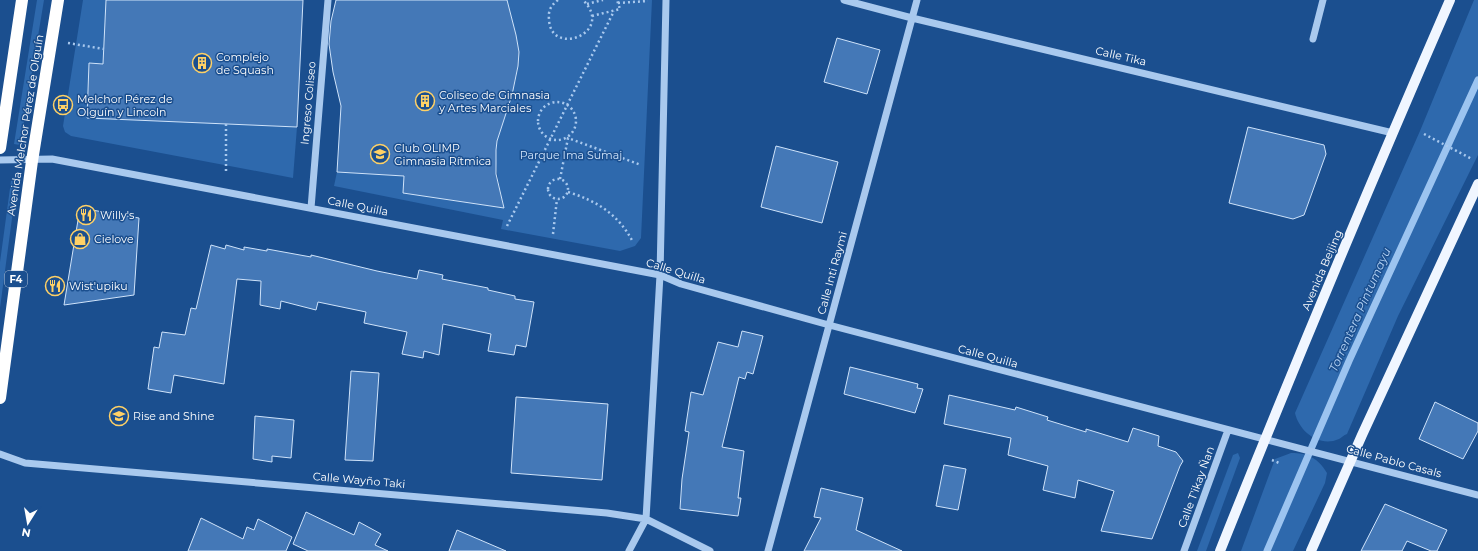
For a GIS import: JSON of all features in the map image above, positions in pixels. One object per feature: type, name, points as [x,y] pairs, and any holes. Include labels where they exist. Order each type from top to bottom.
[{"type":"highway","name":"Avenida Melchor Pérez de Olguín","points":[[0,148],[22,0]]},
{"type":"highway","name":"Avenida Melchor Pérez de Olguín","points":[[0,398],[32,160],[58,0]]},
{"type":"main road","name":"Avenida Beijing","points":[[1220,551],[1265,438],[1450,0]]},
{"type":"main road","points":[[1311,551],[1478,184]]},
{"type":"street","name":"Ingreso Coliseo","points":[[311,208],[328,0]]},
{"type":"street","points":[[629,551],[646,518],[660,275],[666,0]]},
{"type":"street","name":"Calle Tika","points":[[844,0],[912,18],[1393,133]]},
{"type":"street","name":"Calle Inti Raymi","points":[[768,551],[917,0]]},
{"type":"street","points":[[1313,39],[1323,0]]},
{"type":"street","name":"Calle Quilla","points":[[0,160],[52,159],[660,275],[681,284],[829,325],[1305,449]]},
{"type":"street","name":"Calle T'ikay Ñan","points":[[1184,551],[1228,430]]},
{"type":"street","name":"Calle Pablo Casals","points":[[1305,449],[1478,495]]},
{"type":"street","name":"Calle Wayño Taki","points":[[0,454],[25,463],[607,513],[646,518],[710,551]]},
{"type":"path","points":[[558,0],[550,8],[548,15],[551,29],[556,35],[570,40],[583,35],[591,24],[591,10],[583,0]]},
{"type":"path","points":[[587,4],[603,0]]},
{"type":"path","points":[[592,16],[620,9],[618,2],[648,1]]},
{"type":"path","points":[[507,226],[614,11]]},
{"type":"path","points":[[68,43],[104,49]]},
{"type":"path","points":[[560,179],[568,138],[576,127],[577,121],[576,114],[567,104],[562,102],[550,103],[541,110],[538,115],[538,126],[541,132],[550,139],[556,140],[568,138],[641,165]]},
{"type":"path","points":[[226,124],[226,171]]},
{"type":"path","points":[[1424,134],[1472,159]]},
{"type":"path","points":[[560,179],[567,185],[568,192],[563,198],[557,199],[551,197],[548,188],[553,180],[560,179]]},
{"type":"path","points":[[568,192],[586,198],[603,207],[618,220],[633,242]]},
{"type":"path","points":[[553,234],[557,199]]},
{"type":"green space","points":[[37,0],[44,0],[20,145],[14,144]]},
{"type":"green space","points":[[83,0],[106,0],[103,64],[89,63],[87,117],[297,127],[293,178],[71,136],[65,132],[63,126]]},
{"type":"green space","name":"Parque Ima Sumaj","points":[[507,0],[652,0],[641,238],[635,246],[620,251],[501,229],[503,220],[334,186],[337,172],[404,176],[403,193],[504,208],[498,176],[496,151],[499,132],[514,86],[519,58],[517,41]]},
{"type":"green space","points":[[1474,0],[1478,0],[1478,155],[1398,316],[1347,434],[1332,441],[1317,439],[1305,432],[1297,420],[1295,413],[1420,131]]},
{"type":"green space","points":[[11,181],[17,181],[0,308],[0,262]]},
{"type":"green space","points":[[1238,453],[1240,458],[1206,551],[1197,551],[1233,455]]},
{"type":"green space","points":[[1291,453],[1303,454],[1312,457],[1324,468],[1327,473],[1325,483],[1293,551],[1241,551],[1275,459]]},
{"type":"building","name":"Complejo de Squash","points":[[106,0],[303,0],[297,127],[87,118],[89,63],[103,64]]},
{"type":"building","name":"Coliseo de Gimnasia y Artes Marciales","points":[[336,0],[507,0],[519,52],[518,66],[512,95],[497,141],[496,150],[496,174],[504,208],[403,193],[404,176],[337,172],[341,106],[333,72],[329,44],[331,21]]},
{"type":"building","points":[[837,38],[880,50],[867,94],[824,82]]},
{"type":"building","points":[[1248,127],[1324,145],[1326,154],[1304,215],[1293,219],[1229,203]]},
{"type":"building","points":[[776,146],[838,162],[822,223],[761,207]]},
{"type":"building","points":[[80,208],[139,218],[134,295],[64,305]]},
{"type":"building","points":[[211,245],[225,249],[226,245],[244,250],[244,247],[267,251],[267,249],[311,257],[311,255],[417,279],[419,270],[443,275],[442,279],[488,288],[488,290],[515,296],[515,299],[534,302],[526,347],[516,345],[514,355],[488,351],[491,334],[443,324],[439,355],[424,351],[423,358],[402,354],[407,332],[364,323],[366,312],[318,302],[316,310],[281,301],[280,309],[260,305],[261,281],[237,279],[224,384],[174,375],[171,393],[148,389],[154,347],[159,348],[162,332],[185,335],[191,308],[196,309]]},
{"type":"building","points":[[742,331],[763,336],[753,374],[747,372],[745,379],[739,377],[722,447],[744,451],[738,498],[741,498],[738,516],[680,509],[682,479],[689,432],[685,431],[691,392],[703,395],[718,342],[738,347]]},
{"type":"building","points":[[850,367],[918,384],[917,388],[923,389],[915,413],[844,394]]},
{"type":"building","points":[[351,371],[379,373],[373,461],[345,460]]},
{"type":"building","points":[[949,395],[1015,410],[1016,407],[1048,417],[1047,420],[1086,432],[1086,429],[1128,442],[1133,428],[1159,436],[1158,446],[1176,452],[1183,461],[1152,539],[1101,531],[1114,491],[1078,480],[1075,498],[1043,490],[1048,466],[1008,455],[1011,438],[944,424]]},
{"type":"building","points":[[516,397],[608,404],[602,480],[511,473]]},
{"type":"building","points":[[1435,402],[1478,423],[1478,431],[1463,459],[1419,439]]},
{"type":"building","points":[[255,416],[294,420],[291,458],[272,456],[272,462],[253,459]]},
{"type":"building","points":[[944,465],[966,469],[958,510],[936,506]]},
{"type":"building","points":[[821,488],[863,498],[856,530],[902,551],[804,551],[821,518],[814,517]]},
{"type":"building","points":[[1385,504],[1447,530],[1437,551],[1431,551],[1407,541],[1402,551],[1361,551]]},
{"type":"building","points":[[306,512],[354,535],[359,522],[381,534],[375,545],[388,551],[308,551],[293,544]]},
{"type":"building","points":[[201,518],[243,539],[247,527],[254,530],[258,519],[292,537],[286,551],[188,551]]},
{"type":"building","points":[[457,530],[506,551],[449,551]]},
{"type":"waterway","name":"Torrentera Pintumayu","points":[[1267,551],[1349,361],[1478,80]]},
{"type":"place","name":"Complejo de Squash","points":[[202,63]]},
{"type":"place","name":"Coliseo de Gimnasia y Artes Marciales","points":[[425,101]]},
{"type":"place","name":"Melchor Pérez de Olguín y Lincoln","points":[[63,105]]},
{"type":"place","name":"Club OLIMP Gimnasia Rítmica","points":[[380,154]]},
{"type":"place","name":"Willy's","points":[[86,215]]},
{"type":"place","name":"Cielove","points":[[80,239]]},
{"type":"place","name":"Wist'upiku","points":[[55,286]]},
{"type":"place","name":"Rise and Shine","points":[[119,416]]}]
